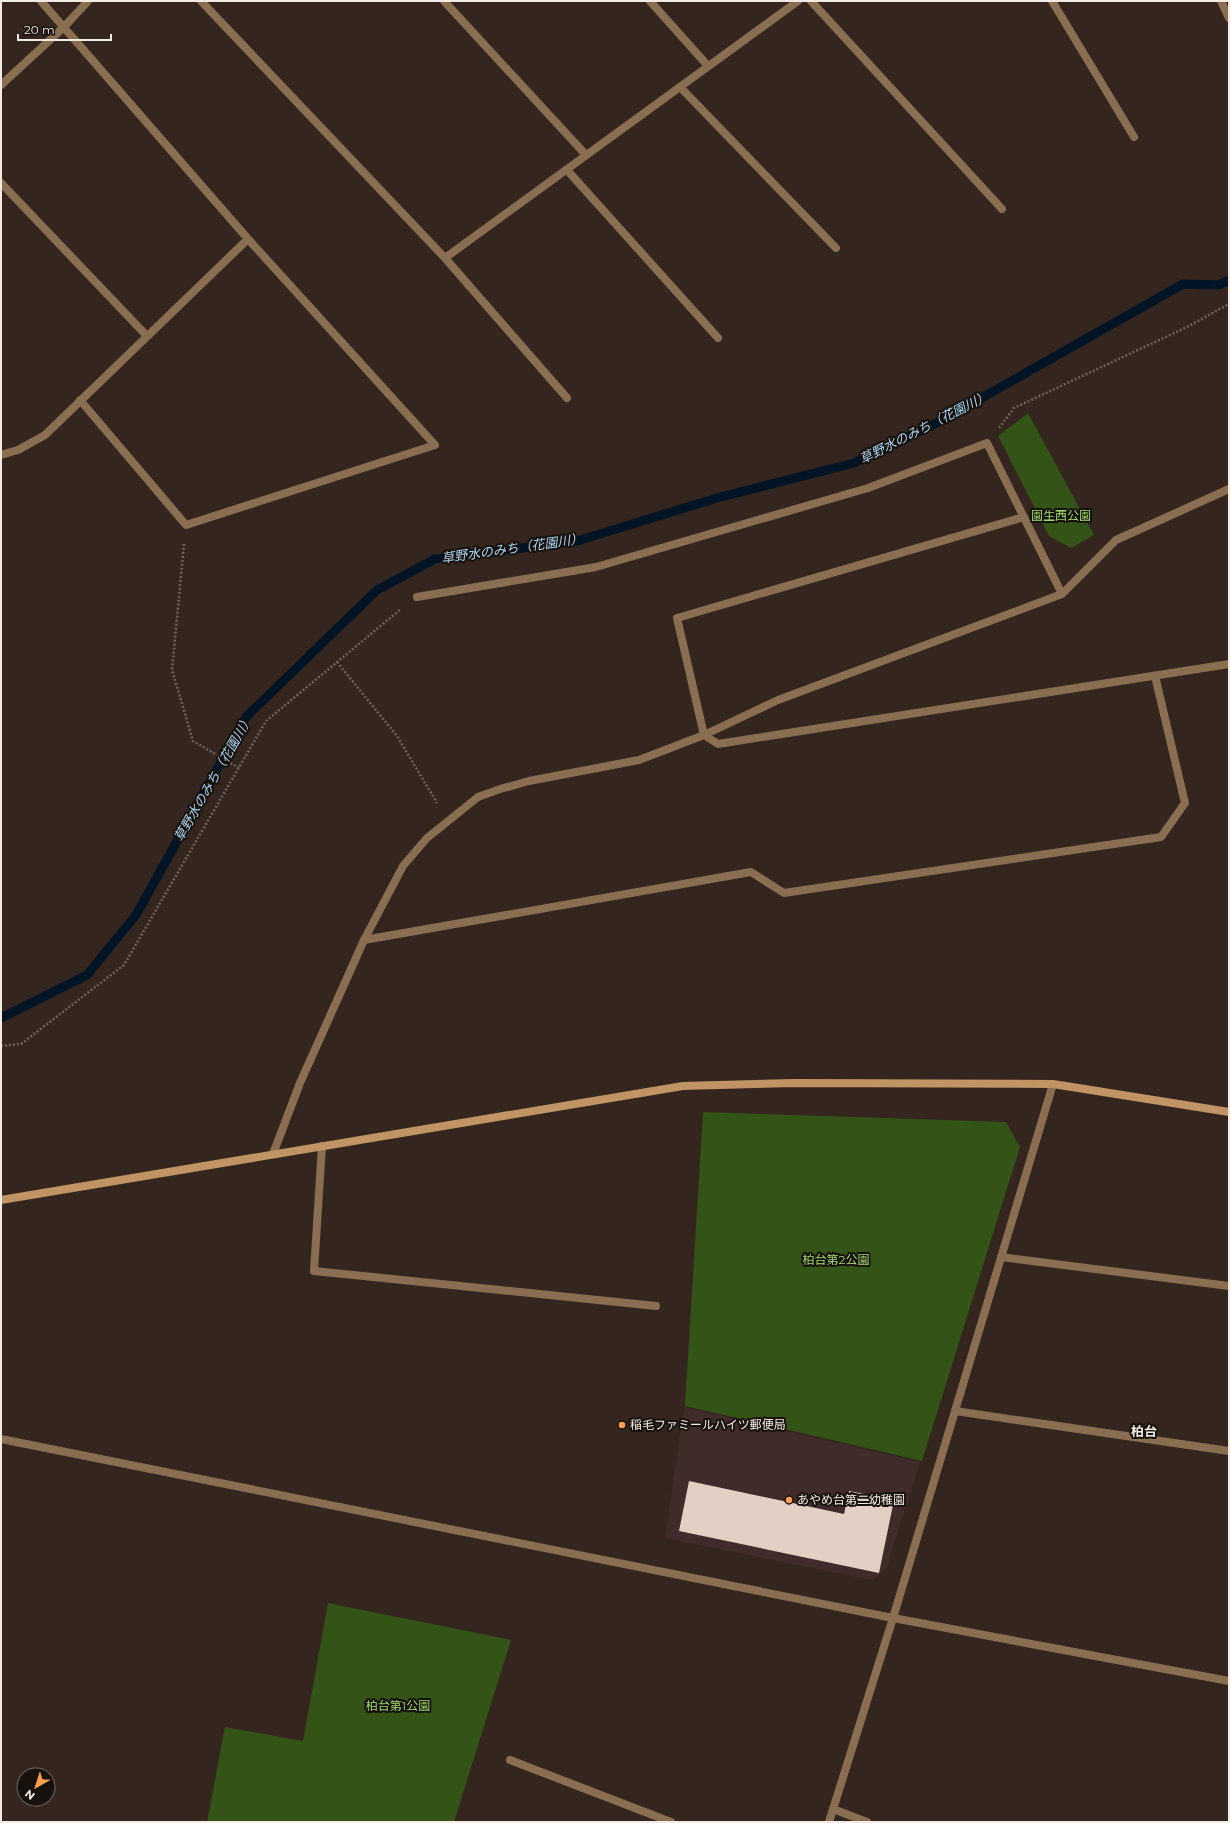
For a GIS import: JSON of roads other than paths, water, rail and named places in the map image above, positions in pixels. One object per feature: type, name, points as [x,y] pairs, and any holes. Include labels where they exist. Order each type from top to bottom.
[{"type":"street","points":[[41,1],[248,239],[435,445],[186,525],[80,400]]},
{"type":"street","points":[[1,86],[64,27],[88,1]]},
{"type":"street","points":[[201,1],[445,258],[567,398]]},
{"type":"street","points":[[444,1],[586,155]]},
{"type":"street","points":[[650,1],[708,66]]},
{"type":"street","points":[[445,258],[798,1]]},
{"type":"street","points":[[811,1],[1002,209]]},
{"type":"street","points":[[1052,1],[1134,136]]},
{"type":"street","points":[[1221,1],[1229,18]]},
{"type":"street","points":[[680,87],[836,248]]},
{"type":"street","points":[[567,170],[718,338]]},
{"type":"street","points":[[1,183],[147,336]]},
{"type":"street","points":[[1,455],[18,450],[45,434],[248,239]]},
{"type":"street","points":[[416,597],[596,567],[868,488],[987,443],[1062,594]]},
{"type":"street","points":[[273,1154],[300,1083],[364,940],[403,866],[427,838],[478,797],[529,781],[639,760],[704,735],[778,700],[1062,594],[1116,540],[1229,489]]},
{"type":"street","points":[[1024,517],[677,618],[704,735],[718,744],[1229,664]]},
{"type":"street","points":[[364,940],[751,872],[784,893],[1161,837],[1185,803],[1155,676]]},
{"type":"street","points":[[1,1200],[683,1086],[794,1083],[1053,1084],[1229,1112]]},
{"type":"street","points":[[829,1822],[893,1618],[1053,1084]]},
{"type":"street","points":[[322,1146],[314,1271],[656,1306]]},
{"type":"street","points":[[1001,1257],[1229,1286]]},
{"type":"street","points":[[955,1411],[1229,1451]]},
{"type":"street","points":[[1,1439],[893,1618],[1229,1681]]},
{"type":"street","points":[[510,1760],[671,1822]]},
{"type":"street","points":[[833,1809],[867,1822]]},
{"type":"waterway","name":"草野水のみち（花園川）","points":[[1,1018],[87,975],[136,915],[246,717],[377,590],[435,559],[577,541],[717,498],[854,463],[941,421],[1183,284],[1219,285],[1229,280]]},
{"type":"place","name":"稲毛ファミールハイツ郵便局","points":[[622,1425]]},
{"type":"place","name":"あやめ台第二幼稚園","points":[[789,1500]]},
{"type":"district","name":"柏台","points":[[1144,1431]]},
{"type":"park label","name":"園生西公園","points":[[1061,516]]},
{"type":"park label","name":"柏台第2公園","points":[[836,1260]]},
{"type":"park label","name":"柏台第1公園","points":[[398,1706]]}]
